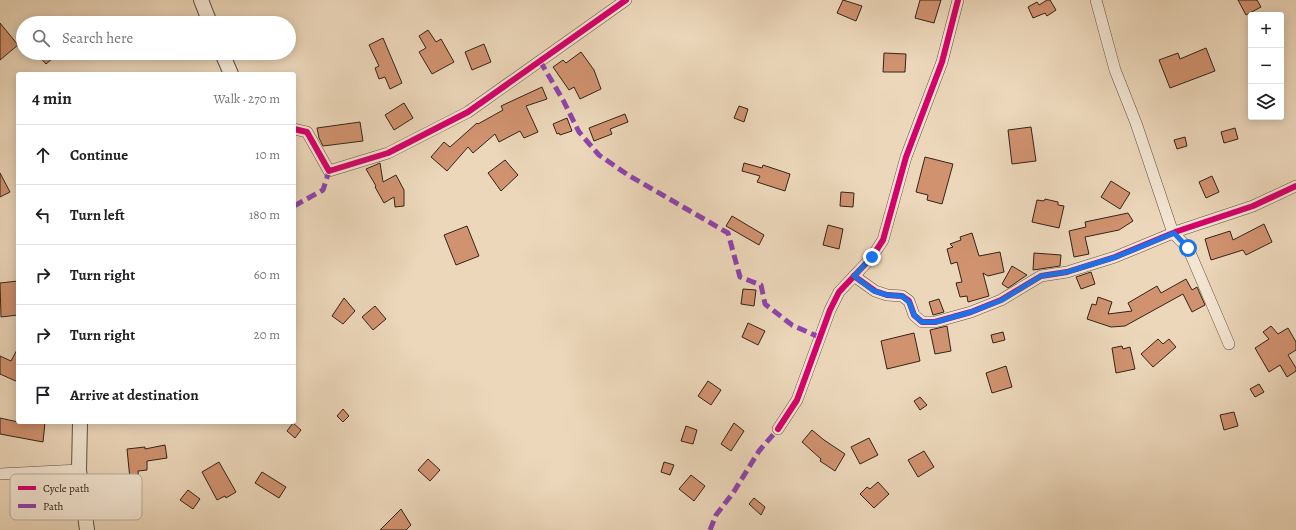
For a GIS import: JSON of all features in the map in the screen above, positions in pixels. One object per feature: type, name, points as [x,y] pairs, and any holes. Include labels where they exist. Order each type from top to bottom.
[{"type":"street","points":[[201,0],[207,16]]},
{"type":"street","points":[[296,129],[307,132],[329,171],[388,153],[468,112],[626,0]]},
{"type":"street","points":[[778,429],[797,400],[836,298],[872,257],[883,240],[906,157],[942,62],[958,0]]},
{"type":"street","points":[[1096,0],[1116,70],[1174,233],[1188,248],[1229,344]]},
{"type":"street","points":[[225,60],[230,72]]},
{"type":"street","points":[[854,276],[874,291],[887,295],[902,296],[909,302],[914,315],[922,322],[936,322],[1002,300],[1041,276],[1067,272],[1116,257],[1174,233],[1253,206],[1296,186]]},
{"type":"street","points":[[80,424],[80,474]]},
{"type":"street","points":[[0,474],[79,470]]},
{"type":"street","points":[[86,520],[87,530]]},
{"type":"building","points":[[843,0],[862,6],[856,21],[837,13]]},
{"type":"building","points":[[920,0],[941,0],[934,23],[915,18]]},
{"type":"building","points":[[1047,0],[1050,0],[1056,10],[1047,16],[1045,13],[1033,18],[1028,7],[1037,2],[1039,5]]},
{"type":"building","points":[[1238,0],[1257,0],[1261,7],[1252,12],[1248,12],[1246,15]]},
{"type":"building","points":[[0,23],[16,43],[16,47],[0,60]]},
{"type":"building","points":[[428,30],[436,42],[441,39],[454,62],[432,74],[419,52],[426,48],[419,36]]},
{"type":"building","points":[[383,38],[402,83],[390,89],[385,77],[379,79],[375,68],[379,66],[369,45]]},
{"type":"building","points":[[484,44],[491,62],[472,70],[465,52]]},
{"type":"building","points":[[1206,48],[1215,71],[1170,88],[1159,60],[1178,53],[1180,59]]},
{"type":"building","points":[[581,52],[594,70],[601,89],[580,99],[574,87],[569,90],[553,67],[563,60],[566,63]]},
{"type":"building","points":[[884,53],[906,54],[905,72],[883,72]]},
{"type":"building","points":[[42,60],[51,60],[46,64]]},
{"type":"building","points":[[542,87],[547,99],[526,106],[538,132],[524,138],[520,131],[499,142],[495,134],[473,153],[468,147],[447,171],[431,157],[444,142],[450,147],[477,123],[478,124],[503,110],[501,106]]},
{"type":"building","points":[[404,103],[413,118],[394,130],[385,115]]},
{"type":"building","points":[[739,106],[748,109],[744,122],[734,118]]},
{"type":"building","points":[[625,114],[628,122],[610,129],[612,134],[594,141],[589,128]]},
{"type":"building","points":[[567,118],[572,131],[560,135],[559,133],[557,134],[553,124]]},
{"type":"building","points":[[360,122],[363,141],[323,146],[319,138],[317,128]]},
{"type":"building","points":[[1031,127],[1036,161],[1012,164],[1008,130]]},
{"type":"building","points":[[1235,128],[1238,139],[1224,143],[1221,132]]},
{"type":"building","points":[[1185,137],[1187,146],[1177,149],[1174,140]]},
{"type":"building","points":[[925,157],[953,164],[942,204],[927,200],[928,195],[916,192]]},
{"type":"building","points":[[505,160],[518,175],[501,191],[488,173]]},
{"type":"building","points":[[380,163],[383,182],[396,175],[404,190],[404,206],[395,207],[394,197],[384,203],[375,187],[376,186],[366,169]]},
{"type":"building","points":[[744,163],[762,168],[763,165],[790,174],[785,191],[757,182],[760,176],[742,171]]},
{"type":"building","points":[[0,173],[10,192],[0,197]]},
{"type":"building","points":[[1212,176],[1219,192],[1206,198],[1199,182]]},
{"type":"building","points":[[1111,181],[1130,193],[1120,209],[1101,197]]},
{"type":"building","points":[[841,192],[854,193],[853,207],[840,206]]},
{"type":"building","points":[[1045,199],[1058,202],[1058,205],[1064,206],[1059,228],[1032,222],[1037,200],[1044,201]]},
{"type":"building","points":[[1128,213],[1133,221],[1119,230],[1085,237],[1089,254],[1074,257],[1069,231],[1086,227],[1085,222]]},
{"type":"building","points":[[732,216],[764,235],[759,245],[726,226]]},
{"type":"building","points":[[1264,224],[1272,242],[1246,255],[1243,250],[1211,260],[1205,239],[1230,231],[1233,240]]},
{"type":"building","points":[[828,225],[843,229],[839,249],[823,245]]},
{"type":"building","points":[[467,226],[479,256],[456,265],[444,235]]},
{"type":"building","points":[[972,233],[979,256],[1000,252],[1004,272],[988,276],[983,273],[989,296],[968,302],[967,296],[960,297],[956,283],[962,282],[957,262],[951,264],[947,249],[953,247],[950,244],[961,240],[960,237]]},
{"type":"building","points":[[1034,253],[1061,255],[1060,266],[1033,270]]},
{"type":"building","points":[[1012,266],[1027,275],[1008,288],[1002,284]]},
{"type":"building","points":[[1091,272],[1095,284],[1081,289],[1076,277]]},
{"type":"building","points":[[1186,279],[1192,290],[1197,287],[1205,305],[1192,312],[1183,294],[1125,326],[1111,327],[1087,319],[1092,304],[1096,305],[1098,297],[1112,302],[1108,314],[1132,311],[1128,303],[1157,286],[1161,293]]},
{"type":"building","points":[[16,281],[16,315],[1,317],[0,283]]},
{"type":"building","points":[[743,289],[756,290],[754,306],[741,304]]},
{"type":"building","points":[[344,298],[355,311],[343,324],[332,316]]},
{"type":"building","points":[[939,299],[944,312],[933,315],[929,302]]},
{"type":"building","points":[[375,306],[386,319],[373,330],[362,317]]},
{"type":"building","points":[[748,323],[765,331],[758,345],[742,337]]},
{"type":"building","points":[[947,326],[951,351],[935,354],[930,330]]},
{"type":"building","points":[[1271,326],[1278,334],[1288,328],[1296,342],[1296,350],[1288,355],[1296,368],[1296,371],[1287,377],[1280,365],[1269,372],[1255,348],[1269,339],[1263,332]]},
{"type":"building","points":[[1003,332],[1005,340],[993,343],[991,335]]},
{"type":"building","points":[[914,333],[920,361],[887,369],[881,341]]},
{"type":"building","points":[[1158,339],[1163,344],[1169,339],[1176,347],[1153,367],[1141,354]]},
{"type":"building","points":[[1122,346],[1123,349],[1130,347],[1135,369],[1116,373],[1112,348]]},
{"type":"building","points":[[16,352],[16,381],[0,374],[0,356],[11,361]]},
{"type":"building","points":[[1006,366],[1012,387],[992,393],[986,373]]},
{"type":"building","points":[[708,381],[721,390],[711,405],[698,396]]},
{"type":"building","points":[[1259,384],[1264,392],[1255,397],[1250,389]]},
{"type":"building","points":[[920,397],[927,405],[920,410],[914,401]]},
{"type":"building","points":[[343,409],[349,416],[343,422],[337,416]]},
{"type":"building","points":[[1234,412],[1238,426],[1224,430],[1220,415]]},
{"type":"building","points":[[0,418],[16,422],[16,424],[45,424],[43,442],[0,434]]},
{"type":"building","points":[[734,423],[744,431],[731,451],[721,444]]},
{"type":"building","points":[[292,424],[301,430],[295,438],[287,431]]},
{"type":"building","points":[[686,426],[697,430],[693,444],[681,441]]},
{"type":"building","points":[[812,430],[845,454],[835,471],[820,461],[821,459],[802,442]]},
{"type":"building","points":[[869,438],[878,455],[860,464],[851,447]]},
{"type":"building","points":[[165,445],[167,458],[147,461],[147,470],[138,471],[138,474],[130,474],[127,449],[145,447],[145,449]]},
{"type":"building","points":[[924,451],[934,467],[918,477],[908,460]]},
{"type":"building","points":[[428,459],[440,470],[430,481],[418,470]]},
{"type":"building","points":[[219,462],[236,492],[226,498],[225,496],[217,500],[202,472]]},
{"type":"building","points":[[664,462],[674,465],[670,475],[661,472]]},
{"type":"building","points":[[262,472],[286,487],[279,498],[255,483]]},
{"type":"building","points":[[691,475],[705,486],[694,501],[679,489]]},
{"type":"building","points":[[878,482],[889,494],[874,508],[860,494],[867,487],[870,489]]},
{"type":"building","points":[[188,490],[200,499],[193,509],[180,500]]},
{"type":"building","points":[[754,498],[765,507],[761,515],[749,504]]},
{"type":"building","points":[[401,509],[411,525],[406,530],[380,530]]},
{"type":"marked path","points":[[540,61],[563,100],[579,132],[599,155],[628,175],[728,233],[740,277],[761,285],[765,304],[792,325],[821,338]]},
{"type":"marked path","points":[[296,205],[323,190],[329,171]]},
{"type":"marked path","points":[[710,530],[716,515],[733,493],[759,451],[778,429]]},
{"type":"cycle path","points":[[296,129],[307,132],[329,171],[388,153],[468,112],[626,0]]},
{"type":"cycle path","points":[[778,429],[797,400],[830,310],[839,292],[872,257],[883,240],[906,157],[942,62],[958,0]]},
{"type":"cycle path","points":[[854,276],[875,291],[887,295],[902,296],[909,301],[914,315],[922,322],[935,322],[971,312],[1001,300],[1041,276],[1067,272],[1115,257],[1178,231],[1253,206],[1296,186]]},
{"type":"route","points":[[872,257],[854,276],[874,291],[887,295],[902,296],[909,302],[914,315],[922,322],[936,322],[971,312],[1002,300],[1041,276],[1067,272],[1116,257],[1174,233],[1188,248]]}]
